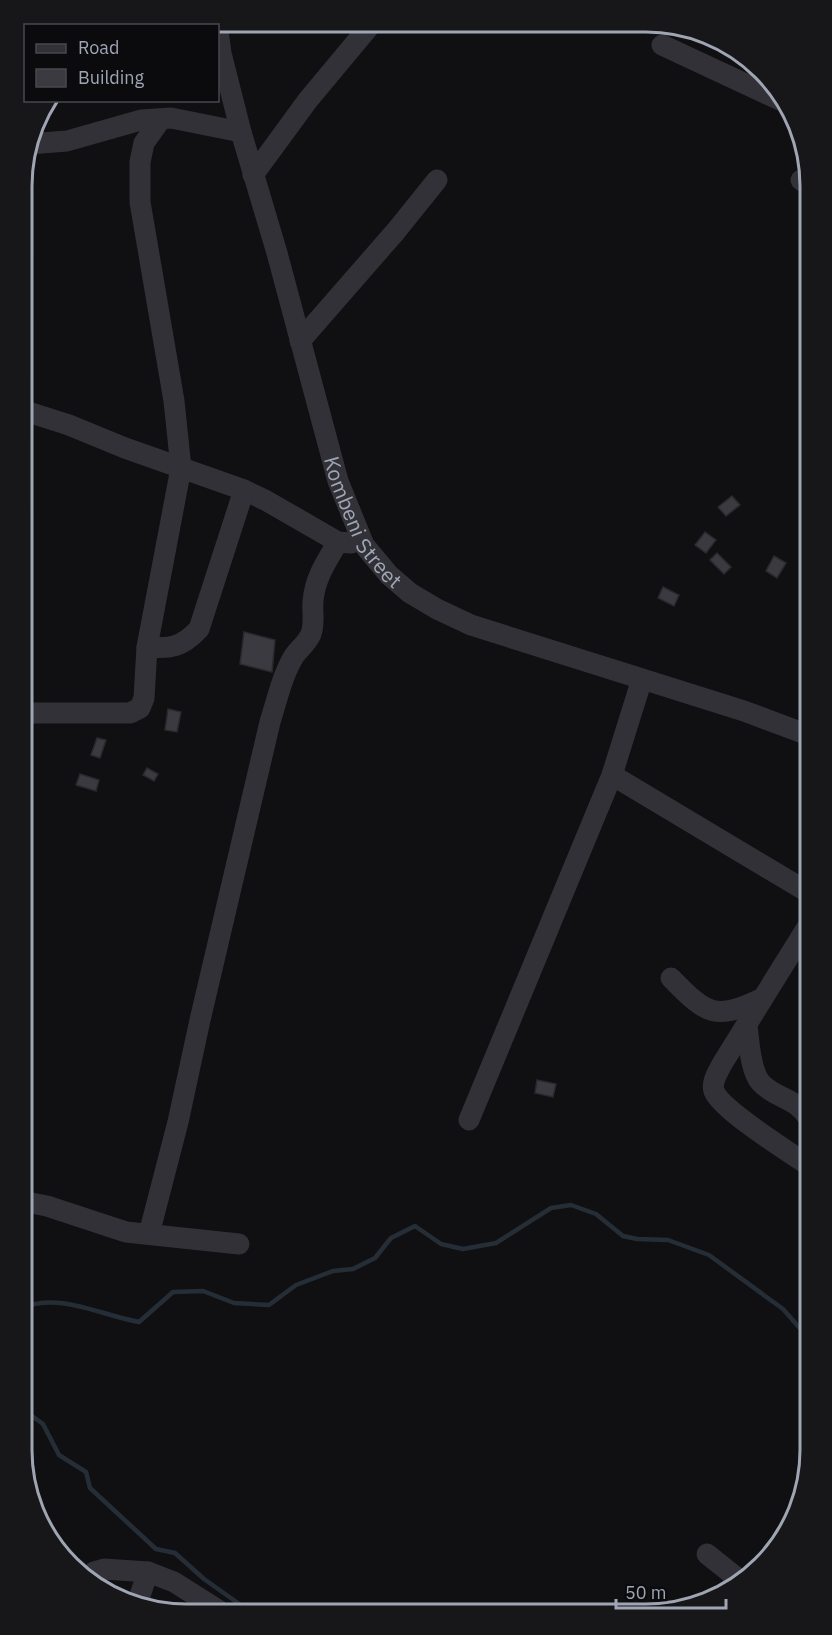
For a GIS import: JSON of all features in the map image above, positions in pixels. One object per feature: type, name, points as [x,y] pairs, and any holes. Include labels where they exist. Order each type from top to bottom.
[{"type":"street","points":[[253,175],[308,100],[364,32]]},
{"type":"street","name":"Kombeni Street","points":[[219,38],[241,132],[277,253],[339,481],[364,544],[396,581],[410,593],[471,625],[744,711],[800,732]]},
{"type":"street","points":[[662,45],[772,96]]},
{"type":"street","points":[[38,143],[67,141],[141,120],[161,118],[241,132]]},
{"type":"street","points":[[32,713],[130,713],[140,708],[144,698],[147,646],[182,468],[174,401],[140,202],[140,162],[144,143],[161,118]]},
{"type":"street","points":[[300,340],[437,180]]},
{"type":"street","points":[[32,413],[244,490],[338,543],[364,544]]},
{"type":"street","points":[[147,646],[174,647],[188,641],[199,629],[244,490]]},
{"type":"street","points":[[149,1234],[178,1122],[270,722],[282,682],[295,655],[310,636],[319,572],[338,543]]},
{"type":"street","points":[[469,1119],[612,775],[642,679]]},
{"type":"street","points":[[612,775],[800,887]]},
{"type":"street","points":[[800,939],[722,1064],[714,1082],[714,1091],[721,1101],[741,1118],[800,1159]]},
{"type":"street","points":[[671,978],[690,997],[704,1007],[718,1012],[731,1012],[763,998]]},
{"type":"street","points":[[747,1025],[751,1055],[760,1083],[800,1107]]},
{"type":"street","points":[[32,1203],[57,1209],[126,1232],[239,1244]]},
{"type":"street","points":[[707,1554],[734,1576]]},
{"type":"street","points":[[93,1573],[104,1569],[148,1572],[174,1582],[209,1604]]},
{"type":"street","points":[[140,1596],[148,1572]]},
{"type":"building","points":[[732,496],[740,505],[726,516],[718,507]]},
{"type":"building","points":[[705,532],[716,540],[706,553],[695,545]]},
{"type":"building","points":[[717,553],[731,567],[724,574],[710,560]]},
{"type":"building","points":[[774,556],[786,563],[777,578],[766,571]]},
{"type":"building","points":[[663,587],[679,595],[674,606],[658,598]]},
{"type":"building","points":[[244,632],[275,640],[272,672],[240,664]]},
{"type":"building","points":[[168,709],[181,712],[177,732],[165,730]]},
{"type":"building","points":[[97,738],[106,740],[100,758],[91,755]]},
{"type":"building","points":[[147,768],[158,774],[154,781],[143,775]]},
{"type":"building","points":[[80,774],[99,780],[96,791],[76,785]]},
{"type":"building","points":[[537,1080],[556,1084],[553,1097],[535,1093]]},
{"type":"waterway","points":[[32,1305],[51,1302],[80,1306],[139,1322],[173,1292],[203,1291],[234,1303],[269,1305],[296,1285],[333,1271],[353,1269],[375,1258],[391,1238],[415,1226],[441,1244],[463,1249],[496,1243],[551,1208],[571,1205],[596,1214],[623,1236],[668,1240],[709,1255],[783,1309],[800,1328]]},
{"type":"waterway","points":[[32,1416],[43,1424],[59,1455],[86,1472],[90,1488],[156,1549],[175,1553],[204,1579],[239,1604]]}]
